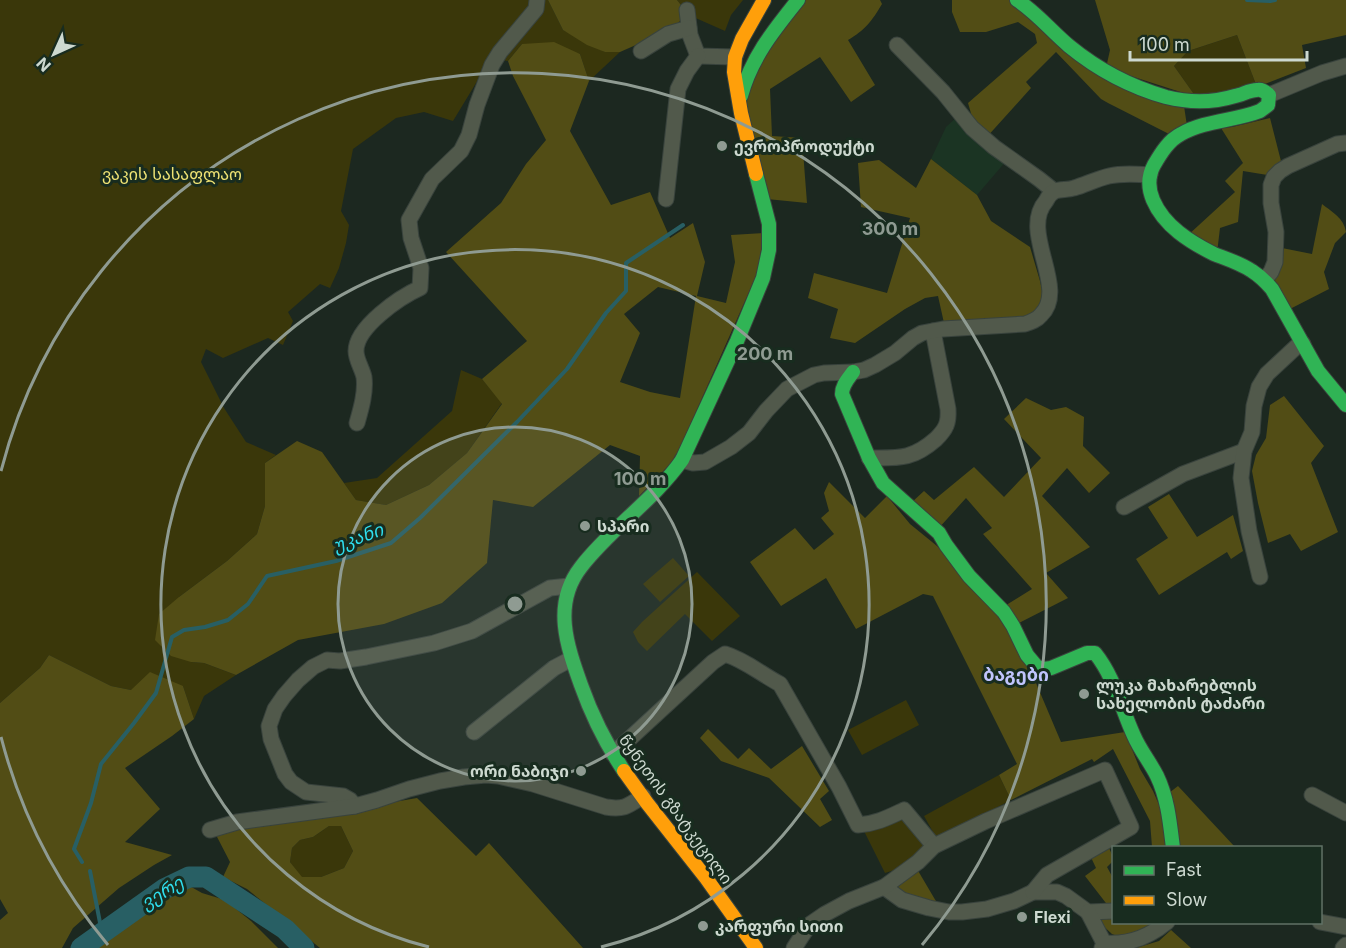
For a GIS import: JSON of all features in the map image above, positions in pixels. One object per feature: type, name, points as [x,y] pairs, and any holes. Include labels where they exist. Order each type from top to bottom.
[{"type":"street","points":[[357,423],[363,401],[364,378],[357,359],[356,348],[361,334],[376,318],[420,288],[421,267],[411,238],[409,220],[432,179],[461,151],[469,135],[492,65],[536,9],[537,0]]},
{"type":"street","name":"წყნეთის გზატკეცილი","points":[[752,946],[708,880],[613,754],[596,723],[571,659],[566,644],[564,613],[569,586],[582,565],[650,499],[673,474],[682,460],[737,341],[763,278],[769,250],[769,224],[739,104],[734,72],[735,57],[764,0]]},
{"type":"street","name":"წყნეთის გზატკეცილი","points":[[739,104],[743,84],[757,55],[798,0]]},
{"type":"street","points":[[1017,0],[1090,61],[1143,89],[1186,102],[1221,99],[1255,90],[1263,90],[1269,95],[1269,104],[1259,112],[1206,125],[1172,139],[1150,175],[1150,188],[1160,213],[1183,236],[1265,279],[1318,371],[1346,405]]},
{"type":"street","points":[[687,10],[690,35],[698,56]]},
{"type":"street","points":[[641,51],[668,34],[689,28]]},
{"type":"street","points":[[897,45],[943,92],[972,128],[1053,191]]},
{"type":"street","points":[[698,56],[735,57]]},
{"type":"street","points":[[666,199],[678,89],[698,56]]},
{"type":"street","points":[[1269,95],[1322,73],[1346,66]]},
{"type":"street","points":[[1265,279],[1275,262],[1276,232],[1271,203],[1271,185],[1274,177],[1288,166],[1337,144],[1346,143]]},
{"type":"street","points":[[682,460],[693,463],[705,462],[731,447],[749,434],[779,395],[814,375],[853,372],[875,365],[922,333],[950,328],[1025,324],[1040,316],[1045,310],[1050,294],[1037,221],[1038,212],[1053,191],[1073,188],[1109,176],[1150,175]]},
{"type":"street","points":[[868,458],[901,458],[914,454],[945,431],[949,420],[948,409],[933,331]]},
{"type":"street","points":[[1260,577],[1249,531],[1241,478],[1244,452],[1252,432],[1254,406],[1259,387],[1267,374],[1296,347],[1303,344]]},
{"type":"street","points":[[853,372],[842,389],[843,394],[868,458],[883,483],[939,533],[969,576],[1004,612],[1027,655],[1037,667],[1052,668],[1087,653],[1095,653],[1100,659],[1111,678],[1135,737],[1161,787],[1170,818],[1173,846]]},
{"type":"street","points":[[1124,507],[1183,474],[1244,452]]},
{"type":"street","points":[[355,806],[343,796],[306,792],[291,782],[285,774],[271,739],[270,726],[276,709],[298,680],[313,667],[327,660],[340,661],[366,657],[465,634],[550,588],[569,586]]},
{"type":"street","points":[[613,754],[713,662],[725,654],[739,658],[780,684],[858,825],[884,820],[904,810],[934,846]]},
{"type":"street","points":[[474,732],[554,668],[571,659]]},
{"type":"street","points":[[794,948],[809,925],[849,901],[884,887],[918,862],[934,846],[1105,770],[1131,828],[1047,875],[1033,892],[1014,901],[987,909],[962,912],[929,908],[902,900],[884,887]]},
{"type":"street","points":[[210,830],[237,822],[355,806],[429,784],[486,775],[533,784],[618,809],[626,808],[643,796]]},
{"type":"street","points":[[1312,795],[1346,813]]},
{"type":"street","points":[[1033,892],[1057,892],[1088,912],[1103,946],[1126,943],[1143,937],[1165,924]]},
{"type":"street","points":[[1088,912],[1112,911]]},
{"type":"street","points":[[1322,922],[1346,927]]},
{"type":"shaded area","points":[[548,0],[677,0],[682,12],[680,21],[672,29],[620,52],[605,52],[587,45],[563,30]]},
{"type":"shaded area","points":[[803,0],[880,0],[882,4],[868,25],[848,40],[875,85],[851,102],[820,57],[770,89],[772,136],[802,138],[807,203],[767,199],[746,106],[752,70]]},
{"type":"shaded area","points":[[952,0],[1010,0],[1065,43],[1184,106],[1187,126],[1169,134],[1108,103],[1101,99],[1056,52],[1026,82],[1031,88],[985,139],[975,127],[968,103],[1037,43],[1035,34],[1018,22],[986,32],[960,32],[952,12]]},
{"type":"shaded area","points":[[1095,0],[1346,0],[1346,35],[1302,45],[1306,68],[1257,87],[1237,35],[1188,51],[1174,66],[1196,97],[1106,68],[1110,50]]},
{"type":"shaded area","points":[[554,42],[580,54],[589,81],[570,131],[611,205],[650,192],[670,238],[693,223],[705,262],[697,296],[726,303],[735,262],[731,235],[764,233],[757,274],[675,459],[639,496],[640,456],[610,445],[533,507],[493,500],[487,563],[442,603],[384,624],[298,640],[236,675],[204,663],[171,656],[155,640],[159,614],[227,561],[257,534],[265,506],[265,463],[297,441],[322,452],[356,500],[386,505],[429,485],[467,453],[502,404],[482,379],[527,341],[446,252],[501,203],[526,164],[546,140],[513,76],[508,61],[522,44]],"holes":[[[658,287],[696,296],[680,398],[650,392],[620,382],[640,333],[624,314]]]},
{"type":"shaded area","points":[[957,117],[1007,160],[977,195],[931,159],[946,127]]},
{"type":"shaded area","points":[[1270,118],[1283,169],[1273,176],[1243,171],[1238,222],[1220,228],[1217,253],[1187,236],[1235,192],[1225,181],[1243,163],[1221,128]]},
{"type":"shaded area","points":[[931,159],[977,195],[991,221],[1030,247],[1043,295],[1037,310],[1028,316],[1007,322],[944,323],[938,296],[925,298],[905,309],[855,343],[830,338],[838,309],[808,298],[814,273],[887,293],[910,218],[861,207],[858,163],[879,160],[916,188]]},
{"type":"shaded area","points":[[1322,204],[1340,219],[1346,232],[1335,243],[1324,272],[1329,289],[1288,310],[1274,283],[1282,248],[1312,254]]},
{"type":"shaded area","points":[[1284,396],[1324,446],[1311,463],[1338,532],[1301,551],[1290,534],[1268,543],[1252,471],[1256,455],[1266,438],[1270,405]]},
{"type":"shaded area","points":[[1026,398],[1051,410],[1066,407],[1084,417],[1083,446],[1110,473],[1089,493],[1067,468],[1042,496],[1090,547],[1046,573],[1068,598],[1015,625],[1003,607],[1032,589],[983,534],[992,528],[966,498],[938,529],[911,503],[924,491],[934,500],[974,467],[1004,497],[1041,458],[1004,419]]},
{"type":"shaded area","points":[[829,482],[865,518],[887,496],[910,524],[937,546],[998,612],[1025,657],[1061,742],[1125,732],[1140,769],[1160,807],[1168,846],[1152,846],[1150,821],[1113,749],[1094,762],[1092,759],[1011,800],[999,775],[1017,764],[933,596],[923,594],[856,629],[826,578],[781,606],[750,562],[795,528],[814,550],[834,534],[821,518],[829,511],[824,493]]},
{"type":"shaded area","points":[[1169,494],[1197,537],[1233,515],[1243,551],[1231,559],[1227,552],[1159,595],[1136,559],[1168,538],[1148,507]]},
{"type":"shaded area","points":[[49,655],[111,686],[131,690],[150,672],[183,686],[194,719],[125,768],[160,809],[125,842],[172,855],[119,888],[73,928],[62,948],[0,948],[0,920],[8,913],[0,899],[0,703],[40,668]]},
{"type":"shaded area","points":[[708,729],[738,759],[749,748],[771,769],[802,746],[829,791],[820,799],[832,820],[820,827],[769,778],[721,761],[700,738]]},
{"type":"shaded area","points":[[1178,786],[1234,846],[1179,846],[1165,796]]},
{"type":"shaded area","points":[[417,798],[476,856],[489,843],[583,948],[320,948],[247,889],[223,877],[230,862],[215,833]],"holes":[[[329,826],[341,826],[353,851],[344,868],[321,877],[302,877],[290,862],[292,848],[300,840],[313,837]]]},
{"type":"shaded area","points":[[1107,843],[1112,855],[1112,862],[1107,867],[1112,876],[1112,908],[1085,876],[1096,868],[1088,851]]},
{"type":"shaded area","points":[[917,869],[940,908],[911,902],[888,878]]},
{"type":"shaded area","points":[[186,884],[202,893],[225,900],[251,921],[278,948],[91,948],[96,939],[165,890]]},
{"type":"shaded area","points":[[1112,917],[1112,924],[1160,924],[1151,930],[1120,937],[1112,934],[1100,923],[1101,918]]},
{"type":"shaded area","points":[[1171,930],[1191,948],[1136,948],[1159,941]]},
{"type":"green space","name":"ვაკის სასაფლაო","points":[[0,0],[530,0],[527,12],[493,55],[453,121],[424,112],[396,118],[353,149],[341,211],[349,225],[339,268],[330,288],[320,284],[288,312],[293,321],[283,345],[268,338],[223,358],[206,349],[201,362],[224,408],[246,442],[276,455],[265,463],[265,506],[257,534],[227,561],[179,597],[191,662],[204,663],[236,675],[204,696],[194,719],[183,686],[131,690],[111,686],[49,655],[40,668],[0,703]]},
{"type":"green space","points":[[542,0],[548,0],[563,30],[605,52],[620,52],[589,81],[580,54],[522,44],[508,61],[502,60]]},
{"type":"green space","points":[[677,0],[743,0],[731,15],[725,31],[682,12]]},
{"type":"green space","points":[[1237,35],[1257,87],[1196,97],[1174,66],[1188,51]]},
{"type":"green space","points":[[461,370],[482,379],[502,403],[467,453],[429,485],[386,505],[356,500],[344,483],[377,478],[452,411]]},
{"type":"green space","points":[[673,558],[689,576],[660,602],[643,584]]},
{"type":"green space","points":[[697,572],[740,616],[712,641],[685,614],[647,651],[638,642],[633,632]]},
{"type":"green space","points":[[906,700],[919,725],[862,755],[848,730]]},
{"type":"green space","points":[[999,775],[1011,800],[937,839],[924,816]]},
{"type":"green space","points":[[896,818],[909,819],[926,848],[917,863],[885,873],[862,827]]},
{"type":"green space","points":[[329,826],[341,826],[353,851],[344,868],[321,877],[301,877],[290,862],[292,848],[300,840],[313,837]]},
{"type":"waterway","name":"უკანი","points":[[1247,0],[1275,0]]},
{"type":"waterway","name":"უკანი","points":[[82,862],[74,849],[91,803],[101,764],[156,693],[172,637],[184,630],[228,620],[248,604],[267,576],[336,561],[391,543],[420,518],[567,369],[606,313],[626,291],[626,263],[683,225]]},
{"type":"waterway","name":"უკანი","points":[[90,871],[102,933]]},
{"type":"waterway","name":"ვერე","points":[[81,948],[164,889],[189,877],[206,877],[285,929],[304,948]]},
{"type":"traffic: fast","points":[[741,96],[757,57],[798,0]]},
{"type":"traffic: fast","points":[[1017,0],[1091,62],[1140,88],[1166,97],[1192,101],[1218,100],[1259,90],[1269,95],[1268,105],[1260,111],[1200,126],[1173,140],[1162,152],[1152,169],[1149,182],[1150,191],[1164,218],[1179,232],[1214,254],[1247,268],[1270,286],[1318,371],[1346,405]]},
{"type":"traffic: fast","points":[[624,771],[595,719],[571,655],[565,625],[567,596],[572,581],[581,567],[605,540],[658,489],[682,460],[737,341],[763,278],[769,250],[769,224],[756,174]]},
{"type":"traffic: fast","points":[[853,372],[844,385],[842,394],[869,458],[883,483],[939,533],[969,576],[1004,612],[1027,655],[1037,667],[1051,668],[1087,653],[1095,653],[1102,663],[1113,683],[1136,741],[1161,785],[1173,846]]},
{"type":"traffic: slow","points":[[756,174],[741,113],[734,72],[735,57],[742,39],[764,0]]},
{"type":"traffic: slow","points":[[624,771],[756,948]]},
{"type":"place","name":"ევროპროდუქტი","points":[[722,146]]},
{"type":"place","name":"სპარი","points":[[585,526]]},
{"type":"place","name":"ლუკა მახარებლის სახელობის ტაძარი","points":[[1084,694]]},
{"type":"place","name":"ორი ნაბიჯი","points":[[581,771]]},
{"type":"place","name":"Flexi","points":[[1022,917]]},
{"type":"place","name":"კარფური სითი","points":[[703,926]]},
{"type":"district","name":"ბაგები","points":[[1016,675]]}]
